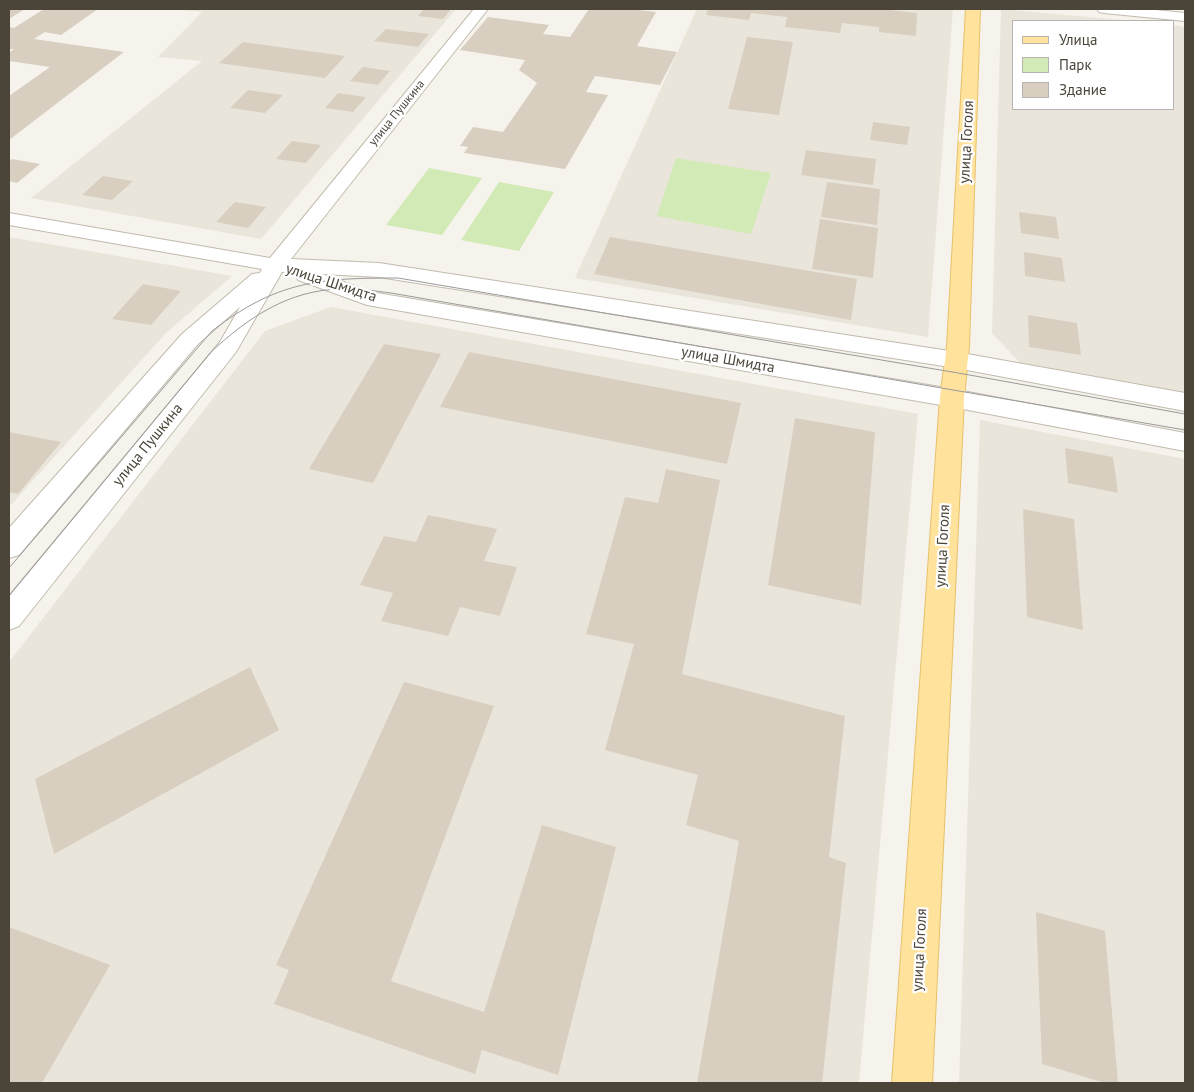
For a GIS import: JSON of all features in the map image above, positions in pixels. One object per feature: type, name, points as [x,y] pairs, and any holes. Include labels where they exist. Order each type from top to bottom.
[{"type":"main road","name":"улица Гоголя","points":[[912,1083],[952,398],[956,360],[973,9]]},
{"type":"street","name":"улица Пушкина","points":[[9,617],[228,347],[275,265],[481,9]]},
{"type":"street","points":[[1104,9],[1185,17]]},
{"type":"street","name":"улица Шмидта","points":[[9,219],[275,265],[379,270],[956,360],[1185,402]]},
{"type":"street","name":"улица Пушкина","points":[[9,547],[190,339],[275,265]]},
{"type":"street","name":"улица Шмидта","points":[[275,265],[367,298],[952,398],[1185,442]]},
{"type":"shaded area","points":[[175,9],[456,9],[261,239],[31,198],[202,61],[158,57],[202,12]]},
{"type":"shaded area","points":[[697,9],[953,9],[928,337],[575,278]]},
{"type":"shaded area","points":[[1001,9],[1121,20],[1012,20],[1012,110],[1174,110],[1174,25],[1185,27],[1185,393],[1021,364],[992,333]]},
{"type":"shaded area","points":[[9,237],[232,276],[166,333],[9,507]]},
{"type":"shaded area","points":[[331,307],[918,414],[859,1083],[9,1083],[9,662],[265,331]]},
{"type":"shaded area","points":[[980,420],[1185,459],[1185,1083],[959,1083]]},
{"type":"green space","points":[[676,158],[771,173],[751,234],[657,216]]},
{"type":"green space","points":[[429,168],[482,178],[442,235],[386,225]]},
{"type":"green space","points":[[499,182],[554,192],[519,251],[461,240]]},
{"type":"building","points":[[9,9],[25,9],[9,19]]},
{"type":"building","points":[[44,9],[98,9],[61,35],[45,32],[34,39],[124,52],[9,140],[9,96],[50,67],[9,61],[9,53],[14,49],[9,49],[9,27],[14,28]]},
{"type":"building","points":[[424,9],[451,9],[443,19],[418,16]]},
{"type":"building","points":[[589,9],[631,9],[656,12],[637,46],[677,52],[660,85],[595,76],[586,92],[608,95],[565,169],[464,153],[468,147],[460,146],[473,127],[503,132],[537,83],[519,70],[525,60],[460,50],[488,17],[549,25],[543,34],[570,37]]},
{"type":"building","points":[[708,9],[881,9],[917,13],[916,36],[879,32],[879,27],[842,23],[840,33],[785,27],[787,17],[751,13],[749,20],[706,15]]},
{"type":"building","points":[[386,29],[429,34],[418,47],[374,41]]},
{"type":"building","points":[[747,37],[793,42],[779,115],[728,109]]},
{"type":"building","points":[[243,42],[345,56],[325,78],[219,63]]},
{"type":"building","points":[[363,67],[390,71],[378,85],[350,81]]},
{"type":"building","points":[[248,90],[283,95],[265,113],[230,108]]},
{"type":"building","points":[[338,93],[366,97],[353,112],[325,108]]},
{"type":"building","points":[[873,122],[910,127],[907,145],[870,140]]},
{"type":"building","points":[[292,141],[321,145],[306,163],[276,159]]},
{"type":"building","points":[[806,150],[876,159],[873,185],[801,175]]},
{"type":"building","points":[[12,159],[40,164],[17,183],[9,181],[9,162]]},
{"type":"building","points":[[103,176],[133,181],[112,200],[82,195]]},
{"type":"building","points":[[827,182],[880,189],[877,225],[821,217]]},
{"type":"building","points":[[235,202],[266,207],[248,228],[216,222]]},
{"type":"building","points":[[1019,212],[1056,217],[1059,239],[1021,233]]},
{"type":"building","points":[[820,219],[878,228],[873,278],[812,269]]},
{"type":"building","points":[[610,237],[857,279],[851,320],[594,274]]},
{"type":"building","points":[[1024,252],[1062,258],[1065,282],[1025,276]]},
{"type":"building","points":[[143,284],[181,291],[151,325],[112,319]]},
{"type":"building","points":[[1028,315],[1077,323],[1081,355],[1029,347]]},
{"type":"building","points":[[384,344],[441,354],[373,483],[309,469]]},
{"type":"building","points":[[469,352],[741,403],[727,464],[440,407]]},
{"type":"building","points":[[795,418],[875,432],[861,605],[768,585]]},
{"type":"building","points":[[9,432],[61,442],[18,494],[9,492]]},
{"type":"building","points":[[1065,448],[1113,457],[1118,493],[1068,483]]},
{"type":"building","points":[[666,469],[720,480],[682,674],[845,716],[829,857],[846,863],[822,1083],[697,1083],[739,841],[686,825],[698,775],[605,750],[634,644],[586,634],[625,497],[658,503]]},
{"type":"building","points":[[1023,509],[1074,519],[1083,630],[1027,617]]},
{"type":"building","points":[[428,515],[497,529],[484,561],[517,567],[500,616],[460,607],[448,636],[381,621],[393,593],[360,585],[384,536],[416,542]]},
{"type":"building","points":[[250,667],[279,730],[54,854],[35,779]]},
{"type":"building","points":[[404,682],[494,706],[391,981],[484,1012],[542,825],[616,847],[558,1075],[482,1050],[475,1074],[274,1004],[289,970],[276,965]]},
{"type":"building","points":[[1036,912],[1105,931],[1118,1083],[1105,1083],[1042,1064]]},
{"type":"building","points":[[9,927],[110,965],[42,1083],[9,1083]]},
{"type":"tram line","points":[[9,568],[212,331],[235,314],[279,292],[322,282],[345,279],[398,278],[964,374],[1185,414]]},
{"type":"tram line","points":[[9,596],[212,351],[240,327],[271,308],[304,294],[322,291],[354,289],[391,293],[1185,430]]}]
